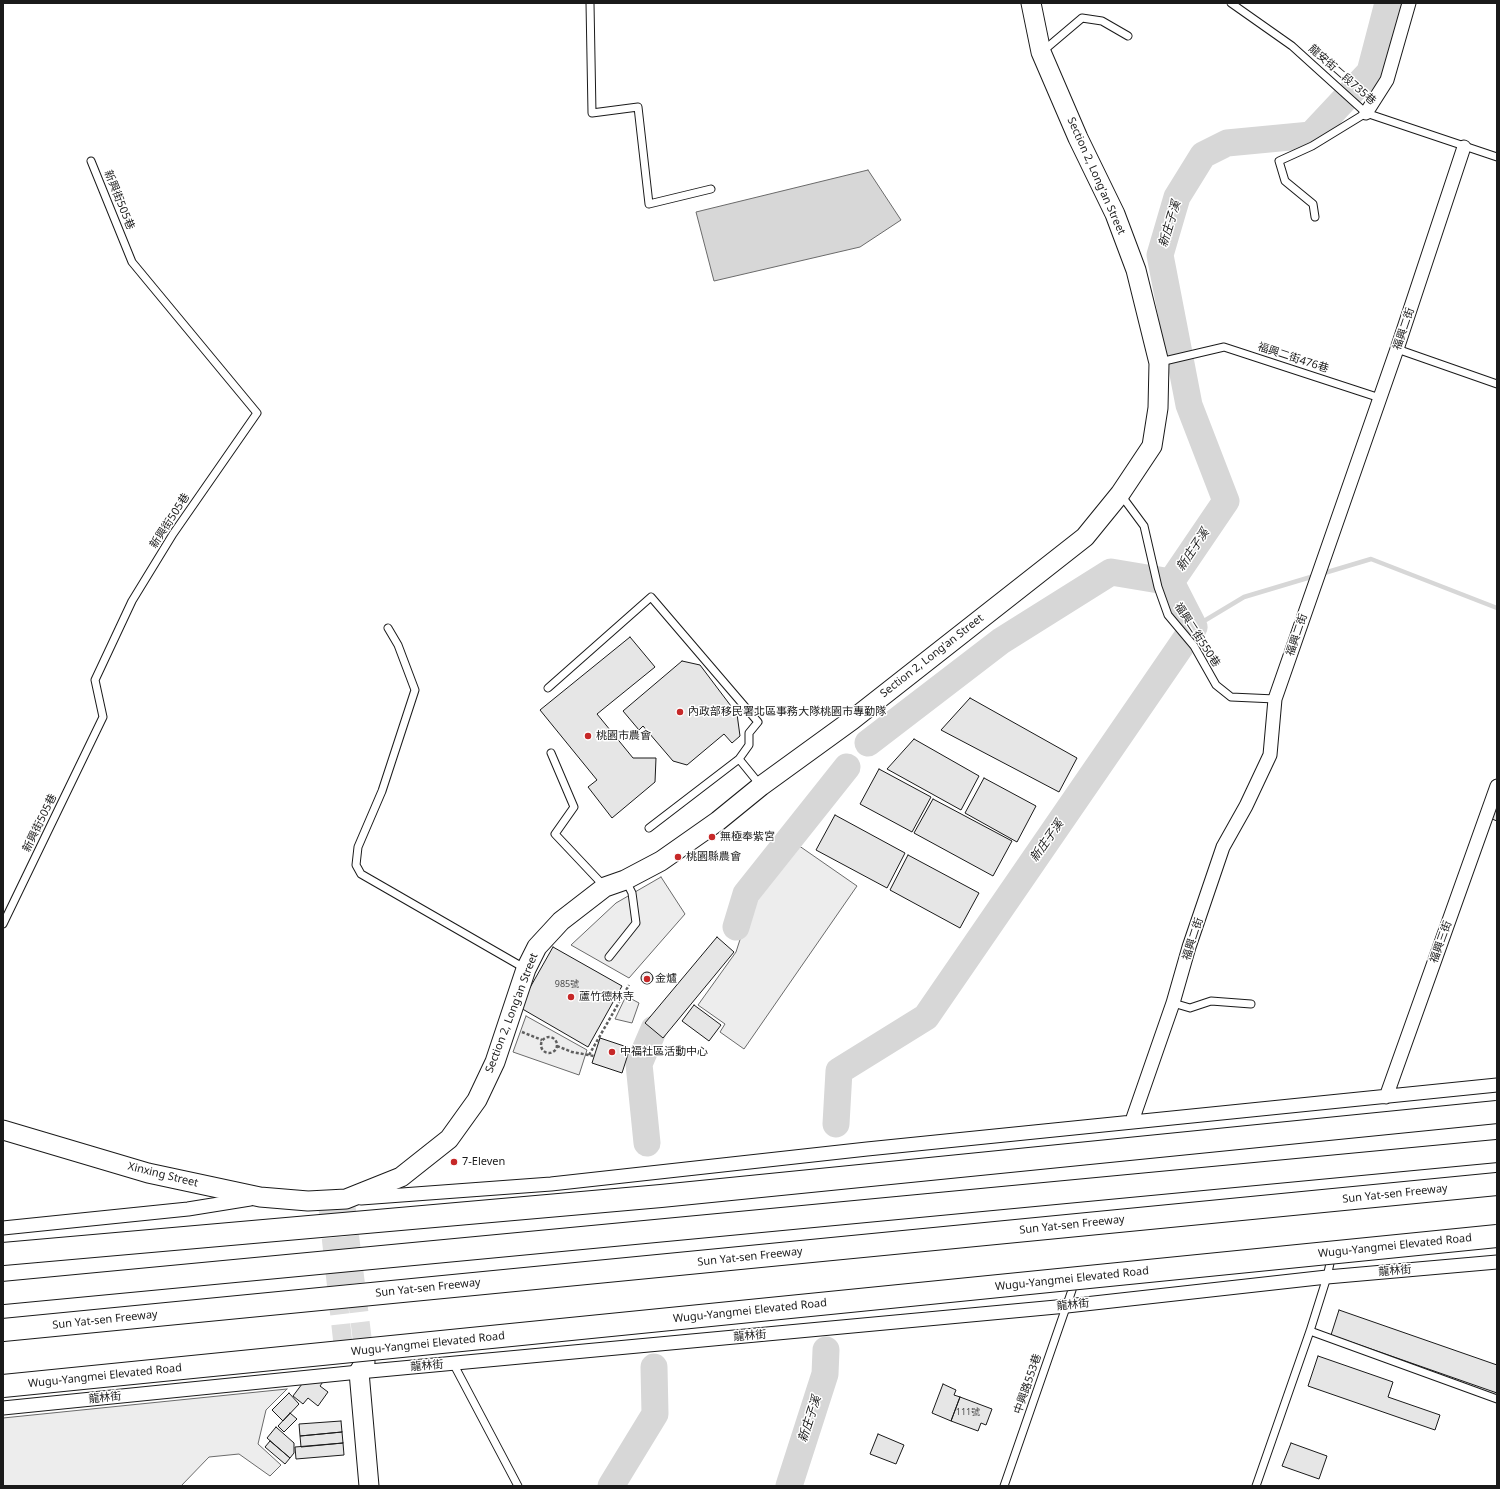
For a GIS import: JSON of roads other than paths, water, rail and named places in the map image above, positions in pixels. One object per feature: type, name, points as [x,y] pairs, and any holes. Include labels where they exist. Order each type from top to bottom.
[{"type":"highway","points":[[3,1254],[661,1196],[1497,1112]]},
{"type":"highway","points":[[1411,1159],[1497,1140]]},
{"type":"highway","points":[[3,1293],[1497,1151]]},
{"type":"highway","name":"Sun Yat-sen Freeway","points":[[3,1330],[1497,1184]]},
{"type":"highway","points":[[1418,1192],[1497,1196]]},
{"type":"highway","name":"Wugu-Yangmei Elevated Road","points":[[3,1386],[1497,1236]]},
{"type":"street","name":"Section 2, Long'an Street","points":[[327,1205],[346,1203],[401,1177],[449,1139],[477,1100],[495,1062],[526,969],[537,947],[561,921],[605,887],[625,880],[661,861],[718,821],[761,786],[852,720],[1085,537],[1120,494],[1152,446],[1164,361],[1136,270],[1118,221],[1078,138],[1041,52],[1031,3]]},
{"type":"street","points":[[1365,113],[1387,80],[1409,3]]},
{"type":"street","name":"福興二街","points":[[1132,1121],[1173,1003],[1189,947],[1223,848],[1246,806],[1270,755],[1275,699],[1397,349],[1464,147]]},
{"type":"street","name":"福興三街","points":[[1386,1097],[1497,786]]},
{"type":"street","points":[[346,1203],[592,1180],[867,1149],[1132,1121],[1386,1097],[1497,1084]]},
{"type":"street","name":"Xinxing Street","points":[[3,1130],[148,1173],[260,1197],[308,1201],[327,1205]]},
{"type":"street","points":[[3,1228],[188,1209],[260,1197]]},
{"type":"street","name":"龍林街","points":[[3,1408],[356,1365],[453,1363],[709,1340],[1067,1306],[1327,1277],[1497,1262]]},
{"type":"street","points":[[356,1365],[369,1486]]},
{"type":"lane","points":[[590,3],[592,113],[638,107],[649,204],[711,189]]},
{"type":"lane","name":"龍安街二段735巷","points":[[1231,3],[1292,46],[1365,113],[1497,157]]},
{"type":"lane","points":[[1041,52],[1082,18],[1102,21],[1128,36]]},
{"type":"lane","points":[[1315,217],[1313,204],[1285,181],[1279,161],[1312,146],[1365,113]]},
{"type":"lane","name":"新興街505巷","points":[[3,924],[103,717],[95,680],[132,601],[173,534],[257,413],[132,262],[91,161]]},
{"type":"lane","name":"福興二街476巷","points":[[1164,361],[1224,347],[1380,398]]},
{"type":"lane","points":[[1397,349],[1497,384]]},
{"type":"lane","name":"福興二街550巷","points":[[1120,494],[1144,526],[1158,587],[1168,615],[1178,629],[1194,646],[1216,685],[1232,697],[1275,699]]},
{"type":"lane","points":[[548,688],[652,597],[758,722],[749,733],[749,745],[739,759],[649,828]]},
{"type":"lane","points":[[388,628],[398,645],[415,690],[382,791],[358,847],[356,865],[361,874],[526,969]]},
{"type":"lane","points":[[551,753],[574,807],[555,834],[605,887]]},
{"type":"lane","points":[[739,759],[761,786]]},
{"type":"lane","points":[[609,957],[636,923],[632,893],[625,880]]},
{"type":"lane","points":[[1173,1003],[1190,1008],[1211,1001],[1251,1004]]},
{"type":"lane","points":[[1256,1486],[1310,1332],[1327,1277],[1333,1249]]},
{"type":"lane","name":"中興路553巷","points":[[1004,1486],[1072,1290]]},
{"type":"lane","points":[[1310,1332],[1497,1399]]},
{"type":"lane","points":[[453,1363],[518,1486]]},
{"type":"waterway","name":"新庄子溪","points":[[836,1124],[839,1071],[926,1017],[1194,627],[1171,582],[1226,501],[1189,405],[1160,255],[1177,197],[1203,155],[1227,143],[1311,135],[1370,72],[1388,3]]},
{"type":"waterway","points":[[1194,627],[1244,597],[1371,559],[1497,608]]},
{"type":"waterway","points":[[868,743],[1001,641],[1111,572],[1171,582]]},
{"type":"waterway","points":[[736,927],[746,894],[847,767]]},
{"type":"waterway","points":[[647,1143],[639,1064],[654,1029]]},
{"type":"waterway","name":"新庄子溪","points":[[789,1486],[825,1374],[826,1350]]},
{"type":"waterway","points":[[611,1486],[655,1414],[654,1367]]},
{"type":"tunnel","points":[[346,1207],[365,1362]]},
{"type":"tunnel","points":[[328,1209],[345,1362]]},
{"type":"place","name":"內政部移民署北區事務大隊桃園市專勤隊","points":[[680,712]]},
{"type":"place","name":"桃園市農會","points":[[588,736]]},
{"type":"place","name":"無極奉紫宮","points":[[712,837]]},
{"type":"place","name":"桃園縣農會","points":[[678,857]]},
{"type":"place","name":"金爐","points":[[647,979]]},
{"type":"place","name":"蘆竹德林寺","points":[[571,997]]},
{"type":"place","name":"中福社區活動中心","points":[[612,1052]]},
{"type":"place","name":"7-Eleven","points":[[454,1162]]}]
